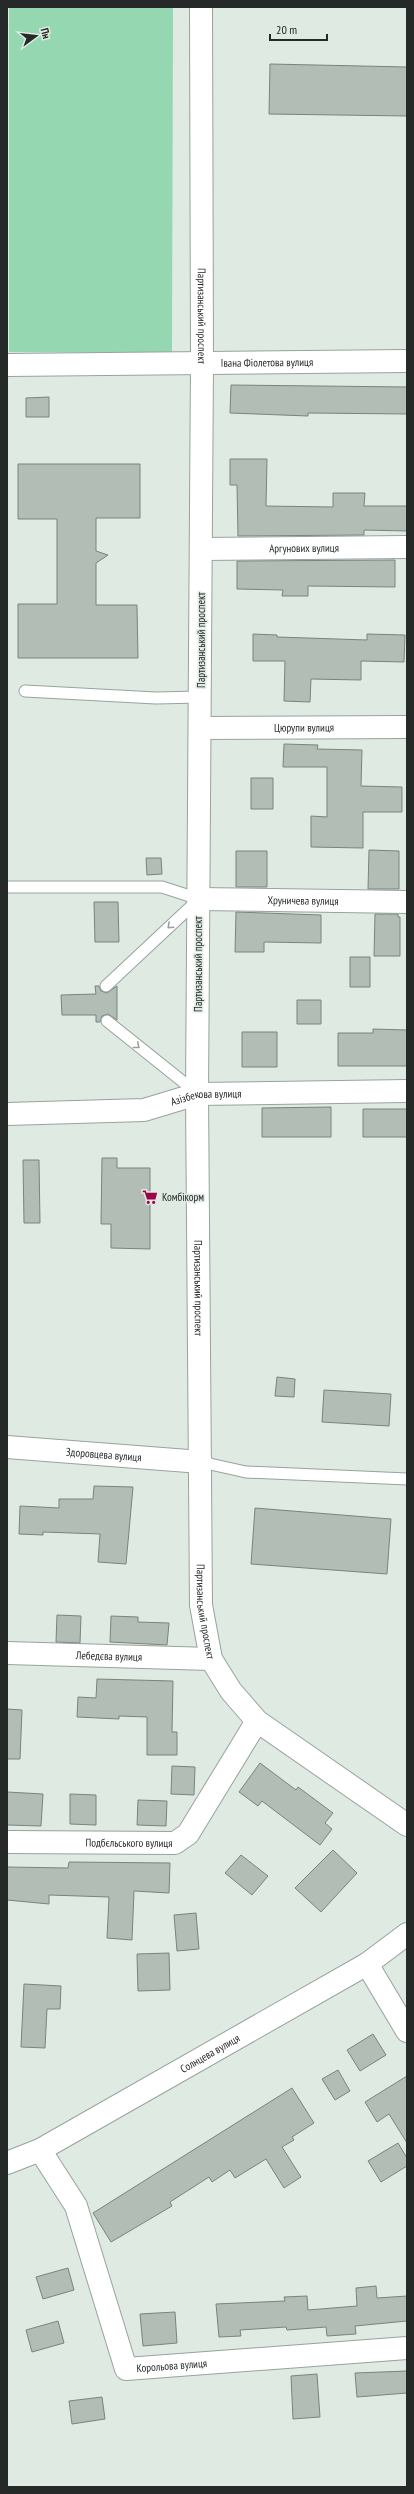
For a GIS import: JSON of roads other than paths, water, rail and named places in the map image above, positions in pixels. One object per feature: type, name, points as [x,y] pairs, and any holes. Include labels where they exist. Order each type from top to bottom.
[{"type":"street","name":"Партизанський проспект","points":[[201,7],[202,549],[197,1094],[201,1605],[211,1659],[231,1691],[256,1721],[407,1825]]},
{"type":"street","name":"Івана Фіолетова вулиця","points":[[7,365],[407,361]]},
{"type":"street","name":"Аргунових вулиця","points":[[202,549],[407,547]]},
{"type":"street","name":"Цюрупи вулиця","points":[[200,728],[407,727]]},
{"type":"street","name":"Хруничева вулиця","points":[[199,899],[407,902]]},
{"type":"street","name":"Азізбекова вулиця","points":[[7,1114],[144,1110],[197,1094],[407,1091]]},
{"type":"street","name":"Здоровцева вулиця","points":[[7,1447],[201,1462]]},
{"type":"street","name":"Лебедєва вулиця","points":[[7,1653],[211,1659]]},
{"type":"street","name":"Подбєльського вулиця","points":[[7,1842],[175,1844],[188,1834],[256,1721]]},
{"type":"street","name":"Солнцева вулиця","points":[[7,2163],[40,2150],[367,1964],[407,1934]]},
{"type":"street","points":[[367,1964],[407,2031]]},
{"type":"street","name":"Корольова вулиця","points":[[40,2150],[76,2206],[126,2370],[407,2348]]},
{"type":"lane","points":[[25,691],[156,698],[201,697]]},
{"type":"lane","points":[[7,887],[162,888],[199,899]]},
{"type":"lane","points":[[106,986],[199,899]]},
{"type":"lane","points":[[107,1022],[197,1094]]},
{"type":"lane","points":[[201,1462],[246,1472],[407,1480]]},
{"type":"place","name":"Комбікорм","points":[[150,1197]]}]
